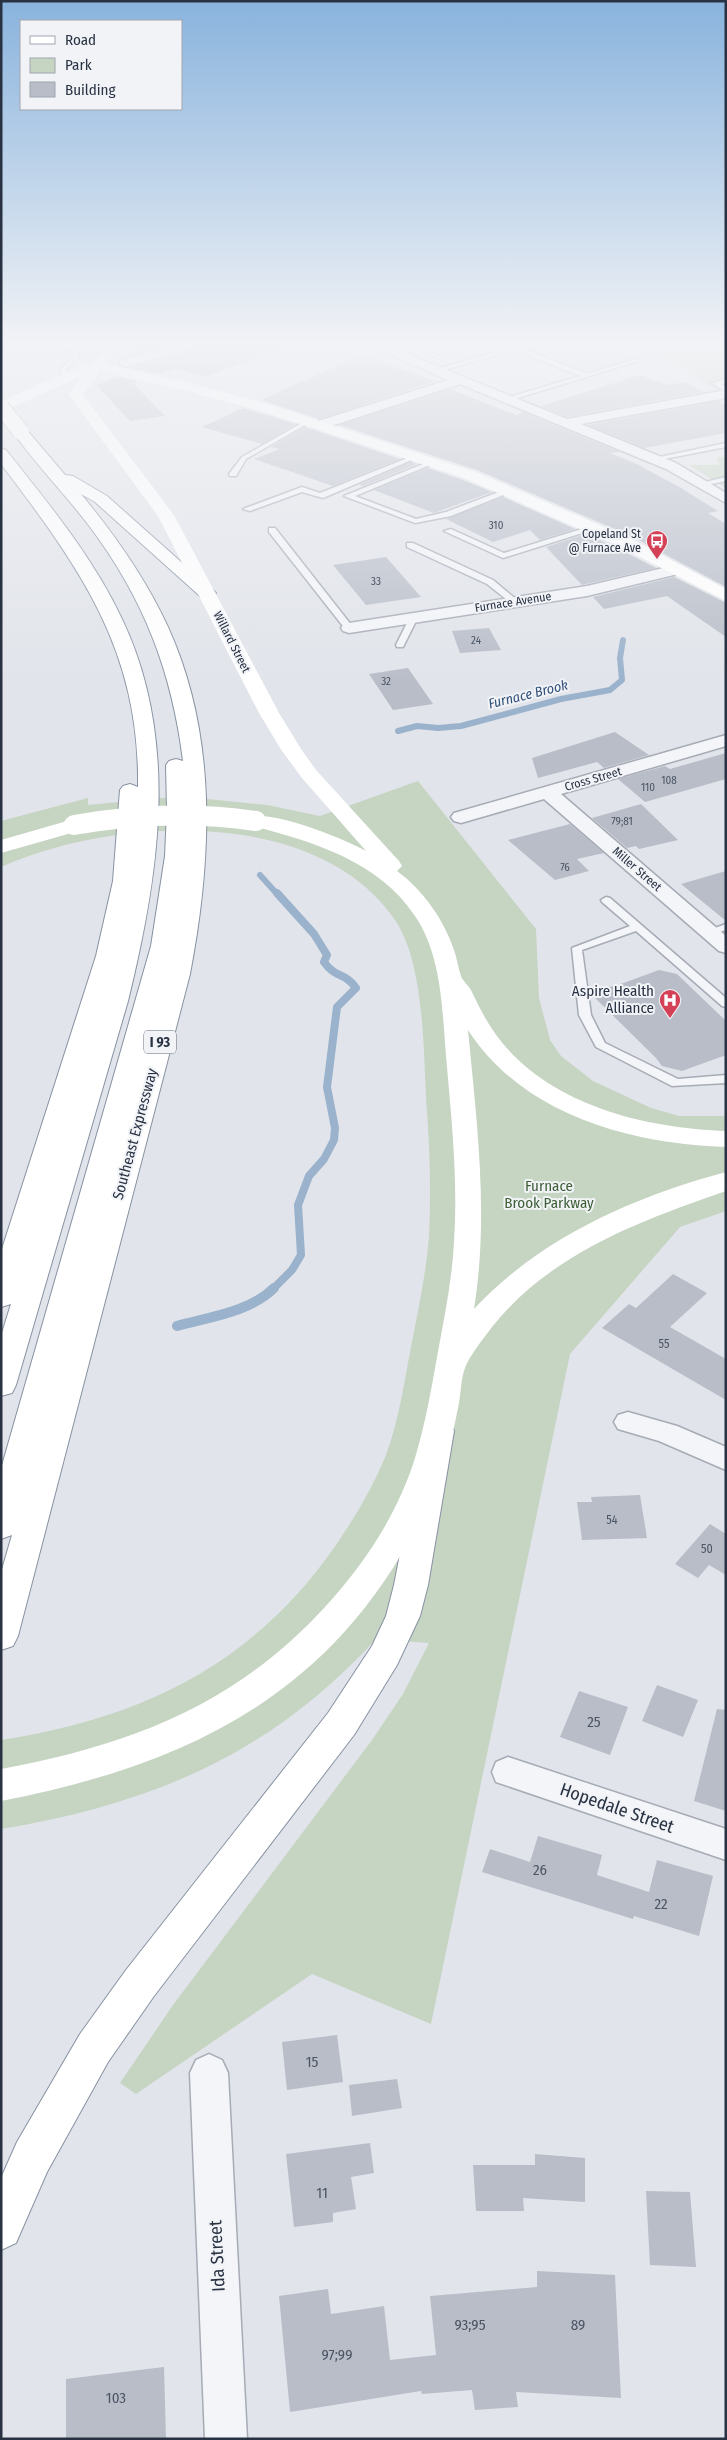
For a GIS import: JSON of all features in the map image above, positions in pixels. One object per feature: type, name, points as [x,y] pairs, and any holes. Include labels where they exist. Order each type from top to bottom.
[{"type":"main road","name":"I 93","points":[[1,1385],[129,956],[144,881],[150,813],[149,771],[144,724],[134,679],[118,630],[104,601],[20,458]]},
{"type":"main road","name":"I 93","points":[[1,1526],[156,973],[168,921],[179,826],[176,766],[164,692],[135,611],[102,556],[24,458]]},
{"type":"main road","name":"Southeast Expressway","points":[[1,1636],[178,974],[189,922],[197,849],[198,806],[192,744],[181,690],[151,609],[108,541],[52,470],[36,458]]},
{"type":"main road","name":"Willard Street","points":[[127,458],[161,507],[269,713],[292,751],[309,774],[386,861],[421,908]]},
{"type":"main road","points":[[422,458],[507,492],[591,529],[726,596]]},
{"type":"main road","points":[[52,470],[101,499],[207,593]]},
{"type":"main road","points":[[1,474],[65,562],[85,596],[102,632],[115,673],[125,716],[130,792],[124,882],[110,947],[1,1297]]},
{"type":"main road","points":[[1,847],[74,825],[116,818],[160,814],[202,815],[256,821],[308,834],[354,853],[392,879],[421,908],[429,920],[447,965],[486,1039],[509,1064],[539,1086],[573,1105],[635,1128],[679,1136],[726,1139]]},
{"type":"main road","points":[[1,2228],[32,2157],[94,2048],[140,1983],[341,1724],[371,1680],[403,1616],[411,1585],[439,1431],[465,1271],[469,1206],[466,1135],[452,992],[447,965]]},
{"type":"main road","points":[[450,1369],[462,1346],[490,1311],[523,1280],[559,1254],[612,1224],[726,1181]]},
{"type":"main road","points":[[1,1785],[73,1771],[110,1761],[178,1734],[238,1701],[293,1662],[338,1617],[390,1543],[419,1488],[439,1431]]},
{"type":"street","points":[[654,459],[679,470],[726,500]]},
{"type":"street","name":"Furnace Avenue","points":[[349,628],[615,586],[676,570]]},
{"type":"street","name":"Cross Street","points":[[461,817],[726,740]]},
{"type":"street","name":"Miller Street","points":[[547,792],[718,930],[726,946]]},
{"type":"street","points":[[628,1422],[667,1433],[726,1459]]},
{"type":"street","name":"Hopedale Street","points":[[508,1772],[726,1845]]},
{"type":"street","name":"Ida Street","points":[[209,2073],[226,2439]]},
{"type":"lane","points":[[233,474],[244,458]]},
{"type":"lane","points":[[247,509],[302,489],[320,496],[412,458]]},
{"type":"lane","points":[[654,459],[660,458]]},
{"type":"lane","points":[[433,462],[348,496],[415,521],[448,514],[507,492]]},
{"type":"lane","points":[[702,484],[726,479]]},
{"type":"lane","points":[[448,531],[503,556],[591,529]]},
{"type":"lane","points":[[272,530],[349,628]]},
{"type":"lane","points":[[410,545],[490,582],[514,601]]},
{"type":"lane","points":[[400,644],[414,617]]},
{"type":"lane","points":[[606,900],[726,1004]]},
{"type":"lane","points":[[637,927],[577,948],[585,1015],[600,1045],[676,1083],[726,1079]]},
{"type":"green space","points":[[717,458],[726,458],[726,488],[689,465],[719,465]]},
{"type":"green space","name":"Furnace Brook Parkway","points":[[418,781],[536,929],[539,998],[550,1040],[561,1056],[593,1081],[651,1108],[679,1116],[726,1116],[726,1211],[680,1227],[570,1354],[431,2024],[312,1974],[136,2094],[120,2083],[173,2005],[372,1740],[403,1694],[429,1643],[376,1639],[336,1679],[294,1714],[251,1743],[206,1768],[158,1788],[109,1805],[1,1829],[1,1740],[52,1730],[101,1717],[147,1700],[190,1679],[231,1654],[268,1623],[304,1587],[350,1524],[386,1455],[394,1428],[401,1401],[428,1251],[430,1206],[429,1159],[421,1010],[412,959],[404,936],[393,917],[358,881],[314,855],[263,839],[209,831],[153,831],[98,838],[46,850],[1,867],[1,821],[88,798],[88,805],[160,798],[207,799],[267,805],[320,816]]},
{"type":"building","points":[[397,458],[400,459],[333,486],[254,459]]},
{"type":"building","points":[[440,458],[622,458],[644,467],[642,467],[718,511],[708,513],[726,524],[726,587],[629,535],[477,470]]},
{"type":"building","points":[[411,462],[417,464],[363,486],[359,485]]},
{"type":"building","points":[[428,468],[492,492],[434,513],[374,490]]},
{"type":"building","points":[[503,497],[575,529],[540,540],[530,530],[493,542],[446,519]]},
{"type":"building","points":[[586,534],[656,568],[582,585],[546,547]]},
{"type":"building","points":[[386,557],[421,597],[366,605],[333,565]]},
{"type":"building","points":[[674,577],[726,603],[726,637],[667,596],[604,609],[593,597]]},
{"type":"building","points":[[489,628],[501,650],[460,653],[452,631]]},
{"type":"building","points":[[408,668],[433,704],[393,710],[369,674]]},
{"type":"building","points":[[615,732],[649,755],[604,768],[597,762],[538,778],[532,758]]},
{"type":"building","points":[[726,753],[726,779],[645,802],[618,779],[665,766],[670,769]]},
{"type":"building","points":[[641,804],[678,840],[639,849],[636,846],[627,848],[592,818]]},
{"type":"building","points":[[570,824],[604,853],[577,859],[589,871],[555,880],[508,840]]},
{"type":"building","points":[[726,871],[726,921],[681,884]]},
{"type":"building","points":[[659,970],[677,974],[726,1021],[726,1055],[682,1071],[662,1066],[590,993],[590,991],[618,985]]},
{"type":"building","points":[[673,1274],[707,1293],[670,1327],[726,1359],[726,1400],[602,1328],[629,1304],[636,1308]]},
{"type":"building","points":[[640,1495],[647,1538],[582,1540],[577,1502],[592,1502],[591,1497]]},
{"type":"building","points":[[710,1524],[726,1534],[726,1575],[709,1565],[698,1578],[675,1564]]},
{"type":"building","points":[[657,1685],[698,1700],[683,1737],[642,1721]]},
{"type":"building","points":[[579,1691],[628,1707],[610,1755],[560,1737]]},
{"type":"building","points":[[717,1709],[726,1710],[726,1811],[694,1801]]},
{"type":"building","points":[[538,1836],[602,1855],[597,1875],[649,1892],[657,1860],[713,1876],[699,1936],[634,1916],[633,1919],[482,1872],[490,1849],[530,1862]]},
{"type":"building","points":[[337,2035],[343,2082],[287,2090],[282,2042]]},
{"type":"building","points":[[397,2079],[402,2108],[352,2116],[349,2085]]},
{"type":"building","points":[[370,2143],[374,2173],[351,2177],[356,2209],[333,2213],[333,2222],[294,2227],[286,2154]]},
{"type":"building","points":[[535,2154],[585,2158],[585,2202],[523,2198],[524,2211],[476,2211],[473,2165],[535,2165]]},
{"type":"building","points":[[646,2191],[690,2192],[696,2267],[650,2265]]},
{"type":"building","points":[[537,2271],[615,2275],[621,2398],[516,2392],[518,2407],[475,2410],[472,2390],[422,2394],[421,2391],[290,2412],[279,2296],[328,2289],[331,2314],[384,2306],[390,2360],[436,2355],[430,2296],[537,2287]]},
{"type":"building","points":[[164,2367],[166,2439],[66,2439],[66,2379]]},
{"type":"waterway","name":"Furnace Brook","points":[[398,731],[417,726],[438,728],[461,726],[561,699],[610,690],[622,680],[620,658],[623,640]]},
{"type":"waterway","name":"Furnace Brook","points":[[260,875],[278,895]]},
{"type":"waterway","name":"Furnace Brook","points":[[274,1288],[292,1270],[301,1255],[298,1205],[309,1176],[324,1159],[334,1140],[335,1128],[327,1087],[337,1007],[356,988],[352,983],[328,967],[324,962],[327,955],[314,934],[277,893]]},
{"type":"waterway","name":"Furnace Brook","points":[[177,1326],[241,1308],[253,1303],[274,1288]]},
{"type":"place","name":"Copeland St @ Furnace Ave","points":[[657,560]]},
{"type":"place","name":"Aspire Health Alliance","points":[[670,1019]]}]
